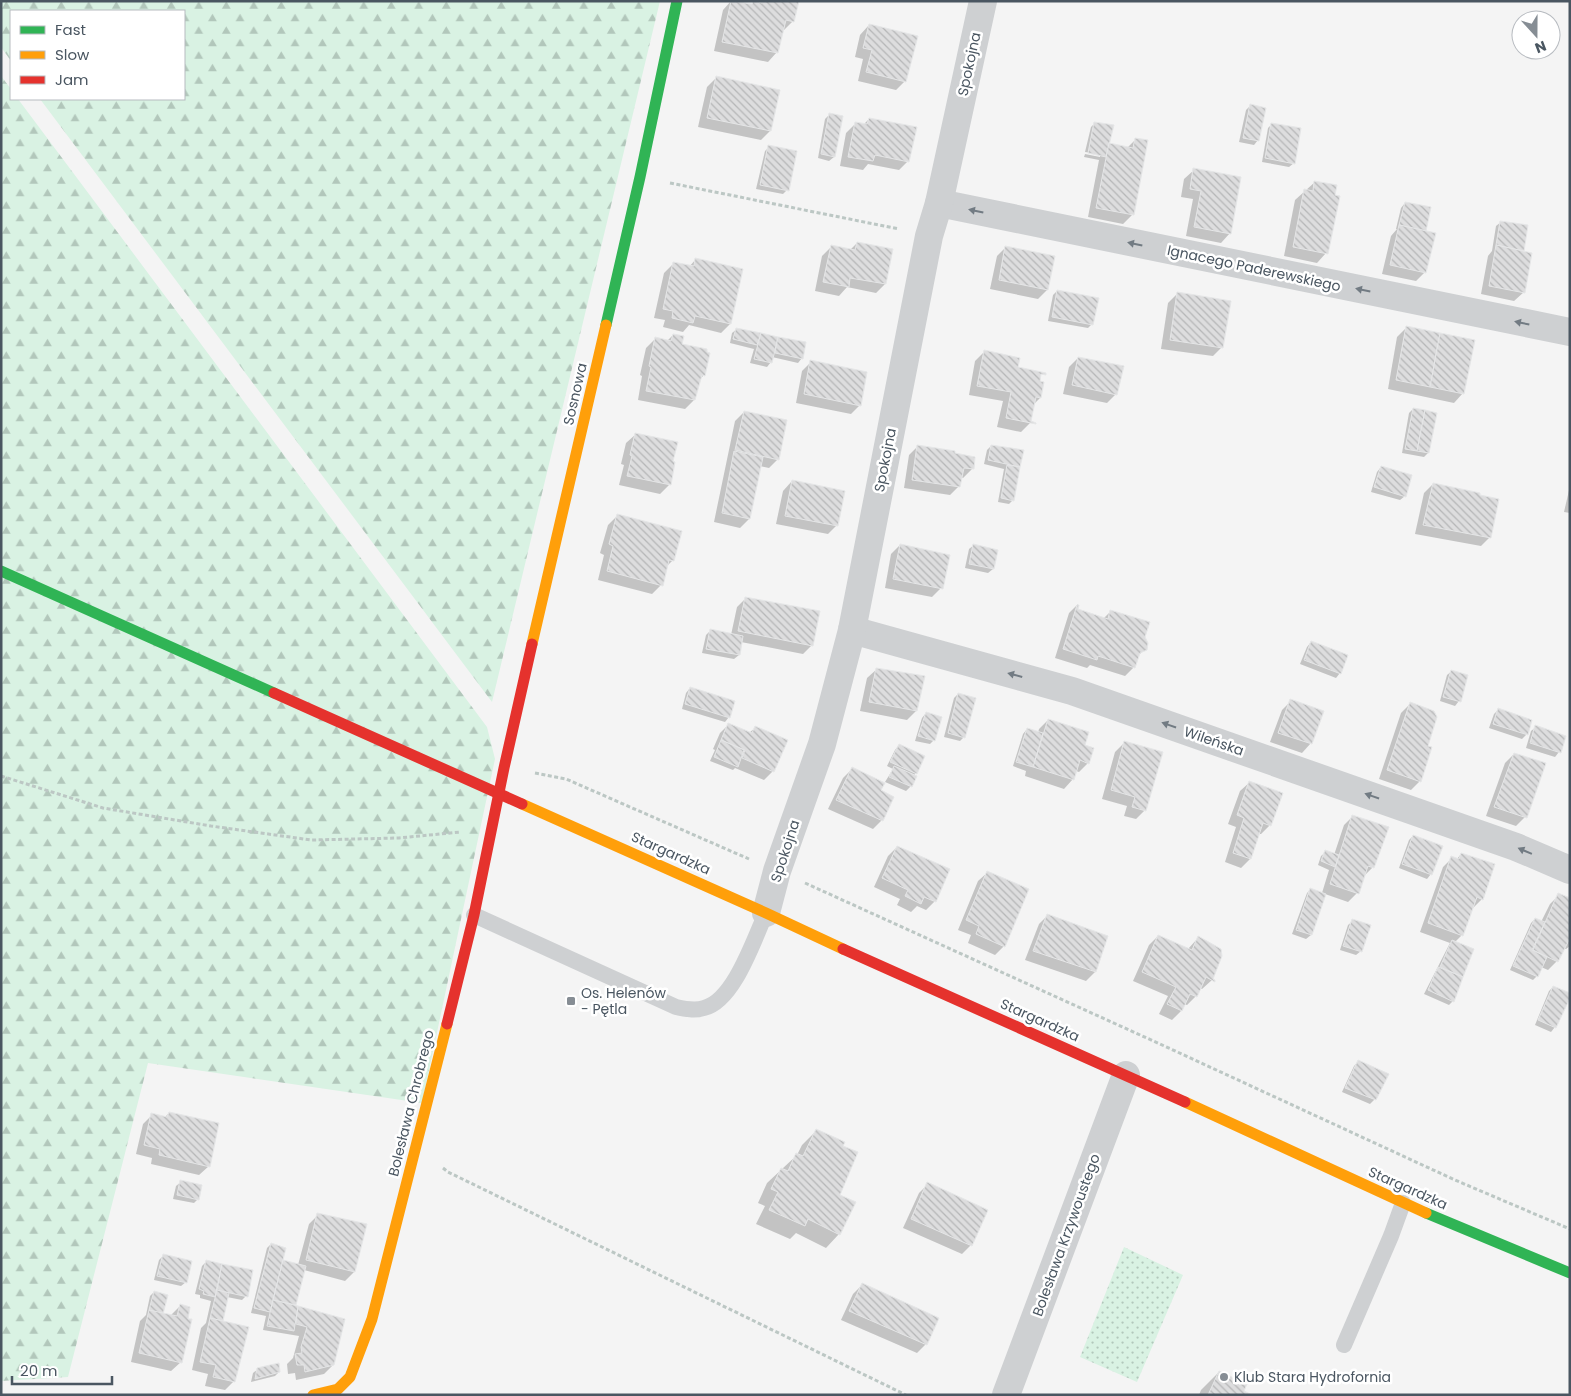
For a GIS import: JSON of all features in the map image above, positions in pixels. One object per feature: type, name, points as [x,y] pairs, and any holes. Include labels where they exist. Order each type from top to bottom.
[{"type":"street","name":"Sosnowa","points":[[498,792],[640,177],[678,1]]},
{"type":"street","name":"Spokojna","points":[[766,912],[777,871],[822,744],[852,630],[929,236],[939,203],[982,1]]},
{"type":"street","name":"Ignacego Paderewskiego","points":[[939,203],[1570,332]]},
{"type":"street","name":"Stargardzka","points":[[1,571],[766,912],[835,946],[1126,1075],[1403,1203],[1570,1273]]},
{"type":"street","name":"Wileńska","points":[[852,630],[1072,690],[1507,844],[1570,870]]},
{"type":"street","name":"Bolesława Chrobrego","points":[[313,1395],[337,1392],[350,1377],[372,1319],[474,915],[492,831],[498,792]]},
{"type":"street","name":"Bolesława Krzywoustego","points":[[1006,1395],[1126,1075]]},
{"type":"lane","points":[[474,915],[676,1007],[690,1010],[704,1008],[717,1002],[732,986],[766,912]]},
{"type":"lane","points":[[1344,1344],[1391,1236],[1403,1203]]},
{"type":"path","points":[[640,177],[929,236]]},
{"type":"path","points":[[504,768],[566,779],[777,871],[1455,1180],[1570,1229]]},
{"type":"path","points":[[1,776],[103,808],[311,840],[399,838],[492,831]]},
{"type":"path","points":[[416,1144],[448,1172],[906,1395]]},
{"type":"green space","points":[[1,1],[660,1],[492,702],[41,100],[185,100],[185,10],[10,10],[10,60],[1,47]]},
{"type":"green space","points":[[1,76],[10,88],[10,100],[19,100],[487,727],[495,759],[422,1103],[148,1063],[68,1377],[1,1381]]},
{"type":"green space","points":[[1124,1247],[1183,1275],[1137,1382],[1080,1357]]},
{"type":"building","points":[[731,1],[752,4],[753,1],[762,3],[762,1],[799,1],[794,22],[786,20],[778,53],[722,42]]},
{"type":"building","points":[[869,24],[918,36],[906,82],[866,72],[872,50],[863,48]]},
{"type":"building","points":[[716,76],[780,90],[771,131],[707,118]]},
{"type":"building","points":[[1250,104],[1266,108],[1259,141],[1243,138]]},
{"type":"building","points":[[829,113],[843,116],[835,157],[821,154]]},
{"type":"building","points":[[869,118],[917,127],[909,162],[875,155],[873,161],[848,157],[855,122],[867,124]]},
{"type":"building","points":[[1094,122],[1114,125],[1106,157],[1088,153]]},
{"type":"building","points":[[1271,123],[1301,128],[1295,164],[1265,158]]},
{"type":"building","points":[[1135,138],[1148,140],[1134,215],[1096,208],[1109,143],[1133,148]]},
{"type":"building","points":[[768,145],[797,151],[789,191],[760,185]]},
{"type":"building","points":[[1193,168],[1241,177],[1231,234],[1194,227],[1201,191],[1190,189]]},
{"type":"building","points":[[1314,181],[1337,185],[1335,195],[1340,196],[1328,254],[1293,247],[1304,189],[1313,191]]},
{"type":"building","points":[[1405,202],[1431,207],[1426,231],[1399,225]]},
{"type":"building","points":[[1500,221],[1528,225],[1524,251],[1496,245]]},
{"type":"building","points":[[1399,225],[1436,233],[1426,273],[1390,265]]},
{"type":"building","points":[[857,242],[893,249],[886,284],[850,278],[849,287],[823,282],[831,245],[855,250]]},
{"type":"building","points":[[1496,245],[1532,253],[1525,293],[1489,286]]},
{"type":"building","points":[[1005,246],[1055,256],[1048,290],[999,280]]},
{"type":"building","points":[[695,258],[743,269],[731,324],[695,316],[693,323],[672,318],[673,311],[663,309],[673,262],[694,266]]},
{"type":"building","points":[[1057,290],[1099,298],[1093,325],[1052,317]]},
{"type":"building","points":[[1177,292],[1231,301],[1223,348],[1170,340]]},
{"type":"building","points":[[1406,326],[1440,333],[1430,387],[1396,380]]},
{"type":"building","points":[[736,328],[761,333],[757,345],[733,339]]},
{"type":"building","points":[[761,333],[778,337],[772,363],[754,359]]},
{"type":"building","points":[[1440,333],[1475,340],[1464,394],[1430,387]]},
{"type":"building","points":[[673,334],[684,336],[682,344],[707,349],[707,352],[710,353],[705,376],[702,375],[695,400],[646,391],[655,337],[671,341]]},
{"type":"building","points":[[778,337],[806,342],[803,359],[775,353]]},
{"type":"building","points":[[984,350],[1020,358],[1018,367],[1046,373],[1046,375],[1041,374],[1040,381],[1044,382],[1041,398],[1036,397],[1031,421],[1036,424],[1006,418],[1011,392],[977,386]]},
{"type":"building","points":[[1078,357],[1124,366],[1117,395],[1072,385]]},
{"type":"building","points":[[810,360],[867,372],[861,406],[804,394]]},
{"type":"building","points":[[1413,408],[1425,410],[1417,451],[1405,449]]},
{"type":"building","points":[[1425,410],[1437,413],[1429,453],[1417,451]]},
{"type":"building","points":[[744,411],[787,420],[779,460],[735,450]]},
{"type":"building","points":[[635,433],[678,442],[673,461],[675,462],[671,485],[627,476]]},
{"type":"building","points":[[917,445],[955,451],[955,453],[975,457],[974,469],[964,468],[960,487],[912,480]]},
{"type":"building","points":[[991,445],[1024,450],[1020,467],[988,460]]},
{"type":"building","points":[[734,451],[763,457],[750,519],[722,513]]},
{"type":"building","points":[[1007,465],[1020,467],[1014,501],[1001,498]]},
{"type":"building","points":[[1381,466],[1412,475],[1406,497],[1374,487]]},
{"type":"building","points":[[792,480],[845,491],[838,526],[785,516]]},
{"type":"building","points":[[1433,483],[1499,499],[1491,538],[1423,525]]},
{"type":"building","points":[[617,514],[682,531],[674,561],[669,560],[663,586],[607,571],[613,546],[609,544]]},
{"type":"building","points":[[900,544],[950,555],[943,589],[893,579]]},
{"type":"building","points":[[973,544],[998,550],[994,569],[969,564]]},
{"type":"building","points":[[745,597],[820,611],[813,646],[738,631]]},
{"type":"building","points":[[1077,605],[1079,605],[1078,609],[1108,619],[1110,610],[1150,622],[1145,637],[1148,643],[1147,650],[1140,653],[1135,668],[1098,656],[1097,660],[1063,649]]},
{"type":"building","points":[[710,629],[743,636],[740,655],[706,649]]},
{"type":"building","points":[[1311,641],[1348,655],[1341,674],[1304,660]]},
{"type":"building","points":[[876,668],[925,676],[917,711],[869,702]]},
{"type":"building","points":[[1451,670],[1468,675],[1461,702],[1443,697]]},
{"type":"building","points":[[690,687],[735,701],[730,718],[685,704]]},
{"type":"building","points":[[958,693],[976,698],[965,738],[948,733]]},
{"type":"building","points":[[1290,699],[1324,711],[1312,744],[1278,733]]},
{"type":"building","points":[[1410,702],[1434,711],[1437,717],[1428,746],[1432,747],[1421,782],[1387,770]]},
{"type":"building","points":[[1498,708],[1532,720],[1528,735],[1493,724]]},
{"type":"building","points":[[926,712],[942,717],[935,741],[918,736]]},
{"type":"building","points":[[1048,719],[1089,732],[1085,745],[1094,748],[1089,764],[1080,760],[1074,780],[1033,767]]},
{"type":"building","points":[[728,723],[752,733],[755,726],[788,740],[774,772],[742,758],[745,750],[721,740]]},
{"type":"building","points":[[1535,725],[1566,736],[1561,753],[1530,743]]},
{"type":"building","points":[[1027,728],[1043,733],[1033,767],[1016,762]]},
{"type":"building","points":[[721,740],[744,750],[738,767],[714,757]]},
{"type":"building","points":[[1124,741],[1163,752],[1146,811],[1132,807],[1135,797],[1111,790]]},
{"type":"building","points":[[899,744],[925,756],[917,774],[890,762]]},
{"type":"building","points":[[1514,753],[1546,763],[1527,818],[1494,807]]},
{"type":"building","points":[[894,766],[917,776],[912,787],[889,777]]},
{"type":"building","points":[[852,767],[885,783],[881,790],[894,797],[883,821],[836,800]]},
{"type":"building","points":[[1249,781],[1283,793],[1271,826],[1263,823],[1251,859],[1233,853],[1244,818],[1237,815]]},
{"type":"building","points":[[1352,815],[1389,827],[1374,868],[1368,866],[1359,894],[1330,884]]},
{"type":"building","points":[[1413,835],[1443,846],[1432,875],[1402,864]]},
{"type":"building","points":[[897,846],[950,869],[936,902],[924,897],[921,904],[905,896],[908,890],[882,878]]},
{"type":"building","points":[[1325,850],[1339,855],[1335,867],[1321,861]]},
{"type":"building","points":[[1461,853],[1495,864],[1483,900],[1477,897],[1463,936],[1428,923],[1451,856],[1459,859]]},
{"type":"building","points":[[987,871],[1029,889],[1005,947],[976,934],[979,926],[966,920]]},
{"type":"building","points":[[1310,888],[1326,894],[1312,935],[1296,930]]},
{"type":"building","points":[[1558,893],[1570,898],[1570,938],[1558,962],[1533,950]]},
{"type":"building","points":[[1047,914],[1108,936],[1096,972],[1033,951]]},
{"type":"building","points":[[1535,918],[1545,922],[1532,950],[1547,957],[1538,977],[1513,966]]},
{"type":"building","points":[[1352,919],[1371,925],[1362,952],[1343,946]]},
{"type":"building","points":[[1158,935],[1192,950],[1198,936],[1221,949],[1222,956],[1213,979],[1215,982],[1206,977],[1197,997],[1190,994],[1182,1011],[1167,1004],[1176,987],[1142,972]]},
{"type":"building","points":[[1452,940],[1474,949],[1463,977],[1440,967]]},
{"type":"building","points":[[1438,967],[1463,977],[1454,1002],[1428,990]]},
{"type":"building","points":[[1553,986],[1570,993],[1570,998],[1556,1028],[1538,1020]]},
{"type":"building","points":[[1358,1060],[1389,1074],[1376,1100],[1345,1088]]},
{"type":"building","points":[[169,1112],[219,1123],[210,1167],[159,1155],[160,1149],[144,1145],[151,1113],[167,1117]]},
{"type":"building","points":[[816,1129],[845,1142],[843,1146],[858,1152],[840,1195],[856,1202],[840,1235],[808,1219],[805,1226],[769,1210],[778,1192],[771,1189],[781,1168],[788,1171],[796,1153],[803,1156]]},
{"type":"building","points":[[180,1180],[202,1185],[199,1200],[177,1195]]},
{"type":"building","points":[[927,1182],[988,1210],[972,1246],[911,1219]]},
{"type":"building","points":[[317,1213],[367,1224],[355,1272],[306,1260]]},
{"type":"building","points":[[271,1243],[286,1248],[270,1312],[254,1308]]},
{"type":"building","points":[[163,1254],[192,1261],[187,1283],[157,1276]]},
{"type":"building","points":[[206,1260],[222,1264],[215,1297],[203,1294],[204,1291],[199,1289]]},
{"type":"building","points":[[283,1260],[306,1266],[296,1305],[273,1300]]},
{"type":"building","points":[[222,1264],[253,1270],[248,1297],[217,1290]]},
{"type":"building","points":[[862,1283],[939,1318],[927,1345],[849,1311]]},
{"type":"building","points":[[217,1290],[229,1293],[223,1321],[210,1318]]},
{"type":"building","points":[[154,1291],[168,1295],[163,1314],[149,1310]]},
{"type":"building","points":[[273,1300],[298,1306],[294,1331],[267,1326]]},
{"type":"building","points":[[180,1304],[190,1307],[188,1319],[192,1319],[182,1363],[139,1353],[149,1310],[177,1316]]},
{"type":"building","points":[[298,1306],[345,1319],[334,1365],[305,1372],[304,1365],[297,1365],[295,1354],[302,1353],[301,1347],[307,1327],[296,1324]]},
{"type":"building","points":[[210,1318],[249,1327],[235,1382],[213,1377],[216,1365],[200,1362]]},
{"type":"building","points":[[279,1363],[280,1372],[255,1379],[257,1368]]},
{"type":"building","name":"Klub Stara Hydrofornia","points":[[1219,1371],[1247,1384],[1244,1391],[1252,1395],[1208,1395]]},
{"type":"traffic: fast","points":[[606,325],[640,177],[677,1]]},
{"type":"traffic: fast","points":[[1,571],[274,693]]},
{"type":"traffic: fast","points":[[1426,1213],[1570,1273]]},
{"type":"traffic: slow","points":[[532,644],[606,325]]},
{"type":"traffic: slow","points":[[522,804],[843,949]]},
{"type":"traffic: slow","points":[[313,1395],[338,1389],[350,1377],[372,1319],[447,1024]]},
{"type":"traffic: slow","points":[[1185,1102],[1426,1213]]},
{"type":"traffic: jam","points":[[447,1024],[474,915],[532,644]]},
{"type":"traffic: jam","points":[[274,693],[522,804]]},
{"type":"traffic: jam","points":[[843,949],[1185,1102]]},
{"type":"place","name":"Os. Helenów - Pętla","points":[[571,1001]]},
{"type":"place","name":"Klub Stara Hydrofornia","points":[[1224,1377]]}]
